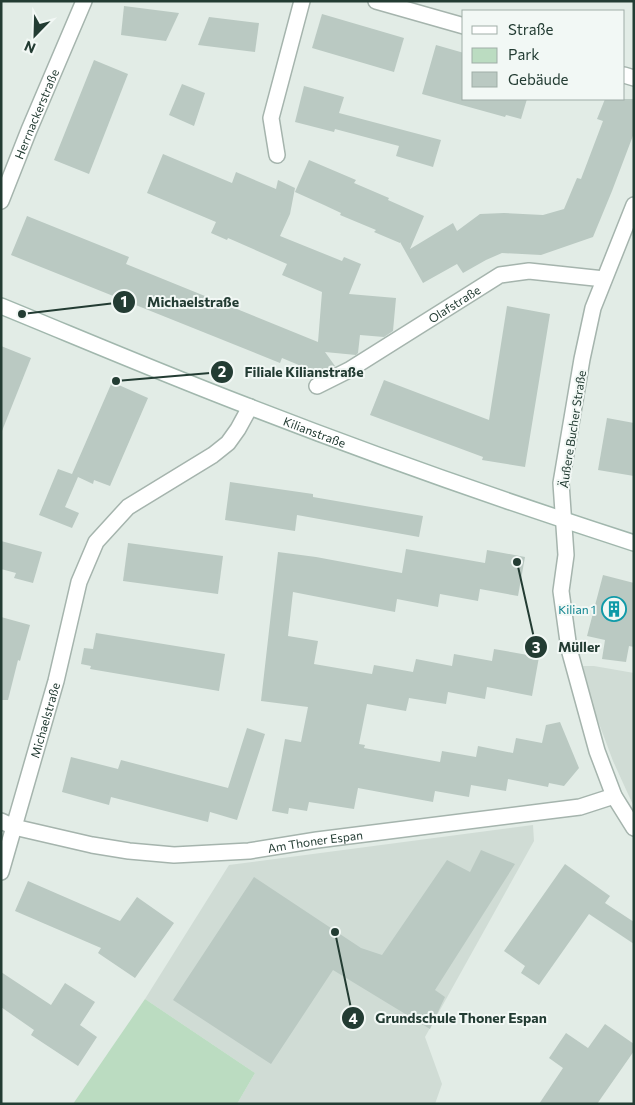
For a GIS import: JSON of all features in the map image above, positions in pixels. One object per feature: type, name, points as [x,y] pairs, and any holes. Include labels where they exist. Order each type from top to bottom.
[{"type":"street","name":"Herrnackerstraße","points":[[1,201],[84,1]]},
{"type":"street","points":[[277,155],[271,118],[302,1]]},
{"type":"street","points":[[376,1],[462,25]]},
{"type":"street","name":"Äußere Bucher Straße","points":[[634,205],[593,308],[582,359],[561,483],[566,555],[561,591],[568,649],[597,751],[614,796],[634,828]]},
{"type":"street","name":"Olafstraße","points":[[317,386],[348,370],[500,275],[529,271],[604,279]]},
{"type":"street","name":"Kilianstraße","points":[[1,306],[250,407],[431,474],[634,543]]},
{"type":"street","name":"Michaelstraße","points":[[1,872],[8,824],[56,681],[79,582],[96,542],[128,507],[228,444],[250,407]]},
{"type":"street","name":"Am Thoner Espan","points":[[8,824],[92,845],[174,855],[249,851],[317,840],[580,807],[614,796]]},
{"type":"shaded area","points":[[583,666],[634,673],[634,807],[613,761],[594,710]]},
{"type":"shaded area","points":[[533,825],[534,841],[425,1037],[442,1084],[435,1104],[237,1104],[255,1073],[145,999],[229,865]]},
{"type":"green space","points":[[145,999],[255,1073],[237,1104],[73,1104]]},
{"type":"building","points":[[124,6],[179,13],[166,41],[121,35]]},
{"type":"building","points":[[322,14],[404,38],[394,72],[312,48]]},
{"type":"building","points":[[209,17],[259,23],[255,52],[198,45]]},
{"type":"building","points":[[436,45],[462,52],[462,100],[527,100],[521,119],[506,115],[505,117],[422,94]]},
{"type":"building","points":[[94,60],[128,74],[89,174],[54,160]]},
{"type":"building","points":[[182,84],[205,93],[194,126],[169,115]]},
{"type":"building","points":[[304,86],[344,97],[339,113],[441,140],[433,167],[396,156],[399,146],[335,129],[334,132],[295,122]]},
{"type":"building","points":[[634,99],[634,133],[593,237],[541,255],[502,253],[463,273],[457,264],[423,283],[400,242],[374,232],[376,230],[340,215],[341,213],[295,192],[309,160],[356,180],[354,183],[424,216],[410,249],[453,223],[457,231],[480,214],[543,215],[564,209],[577,178],[581,179],[603,121],[597,119],[605,100]]},
{"type":"building","points":[[163,154],[232,183],[236,172],[276,189],[278,180],[295,188],[290,214],[280,236],[342,261],[344,257],[361,264],[349,294],[396,298],[393,331],[384,337],[360,335],[358,353],[356,355],[325,352],[335,366],[316,376],[313,371],[282,358],[280,363],[11,255],[27,216],[129,257],[126,264],[318,342],[322,292],[282,275],[287,264],[228,238],[227,240],[211,233],[216,222],[147,193]]},
{"type":"building","points":[[507,306],[550,314],[525,467],[482,460],[483,457],[370,415],[384,380],[489,420]]},
{"type":"building","points":[[1,346],[31,358],[2,431],[1,431]]},
{"type":"building","points":[[112,382],[148,398],[110,486],[94,480],[93,484],[78,477],[65,507],[79,513],[72,528],[39,515],[58,469],[72,474]]},
{"type":"building","points":[[607,418],[634,423],[634,476],[598,470]]},
{"type":"building","points":[[230,482],[313,494],[313,497],[423,516],[419,537],[297,515],[295,531],[225,520]]},
{"type":"building","points":[[1,541],[42,552],[33,583],[14,578],[16,573],[1,569]]},
{"type":"building","points":[[128,543],[223,556],[218,594],[123,581]]},
{"type":"building","points":[[406,549],[485,563],[487,550],[525,557],[518,596],[480,589],[478,601],[440,594],[438,607],[397,599],[395,612],[293,592],[288,636],[318,641],[314,664],[372,674],[374,665],[413,672],[416,659],[452,666],[454,654],[492,661],[494,649],[539,657],[532,696],[487,687],[485,699],[448,692],[446,704],[409,698],[406,711],[367,704],[359,744],[365,745],[364,748],[440,762],[442,751],[476,757],[478,746],[513,753],[516,738],[542,743],[546,725],[560,722],[579,768],[564,786],[549,783],[548,787],[508,779],[506,791],[471,785],[469,797],[435,791],[433,802],[358,788],[354,809],[309,802],[307,811],[289,808],[288,814],[272,811],[285,739],[301,742],[308,707],[261,701],[278,552],[402,573]]},
{"type":"building","name":"Kilian 1","points":[[603,575],[634,583],[634,647],[629,646],[626,662],[602,659],[605,640],[587,636]]},
{"type":"building","points":[[1,617],[30,625],[20,661],[18,660],[8,700],[1,700]]},
{"type":"building","points":[[96,633],[225,654],[219,691],[90,669],[91,666],[81,664],[84,648],[93,649]]},
{"type":"building","points":[[247,728],[265,734],[237,820],[210,812],[208,822],[111,797],[109,805],[62,792],[71,757],[118,769],[121,760],[228,788]]},
{"type":"building","points":[[481,850],[515,864],[435,990],[445,997],[430,1029],[333,970],[271,1064],[173,1000],[254,877],[361,948],[382,955],[447,860],[470,872]]},
{"type":"building","points":[[565,864],[610,896],[605,903],[634,922],[634,944],[589,914],[539,985],[521,973],[525,966],[504,951]]},
{"type":"building","points":[[28,881],[120,921],[137,897],[174,923],[135,978],[98,953],[101,948],[15,911]]},
{"type":"building","points":[[1,972],[51,1005],[65,983],[95,1002],[80,1025],[97,1037],[78,1066],[31,1035],[34,1030],[1,1007]]},
{"type":"building","points":[[605,1024],[634,1044],[634,1051],[597,1104],[539,1104],[563,1068],[549,1058],[566,1033],[588,1048]]},
{"type":"place","name":"Michaelstraße","points":[[22,314]]},
{"type":"place","name":"Filiale Kilianstraße","points":[[116,381]]},
{"type":"place","name":"Müller","points":[[517,562]]},
{"type":"place","name":"Kilian 1","points":[[614,609]]},
{"type":"place","name":"Grundschule Thoner Espan","points":[[335,932]]}]
